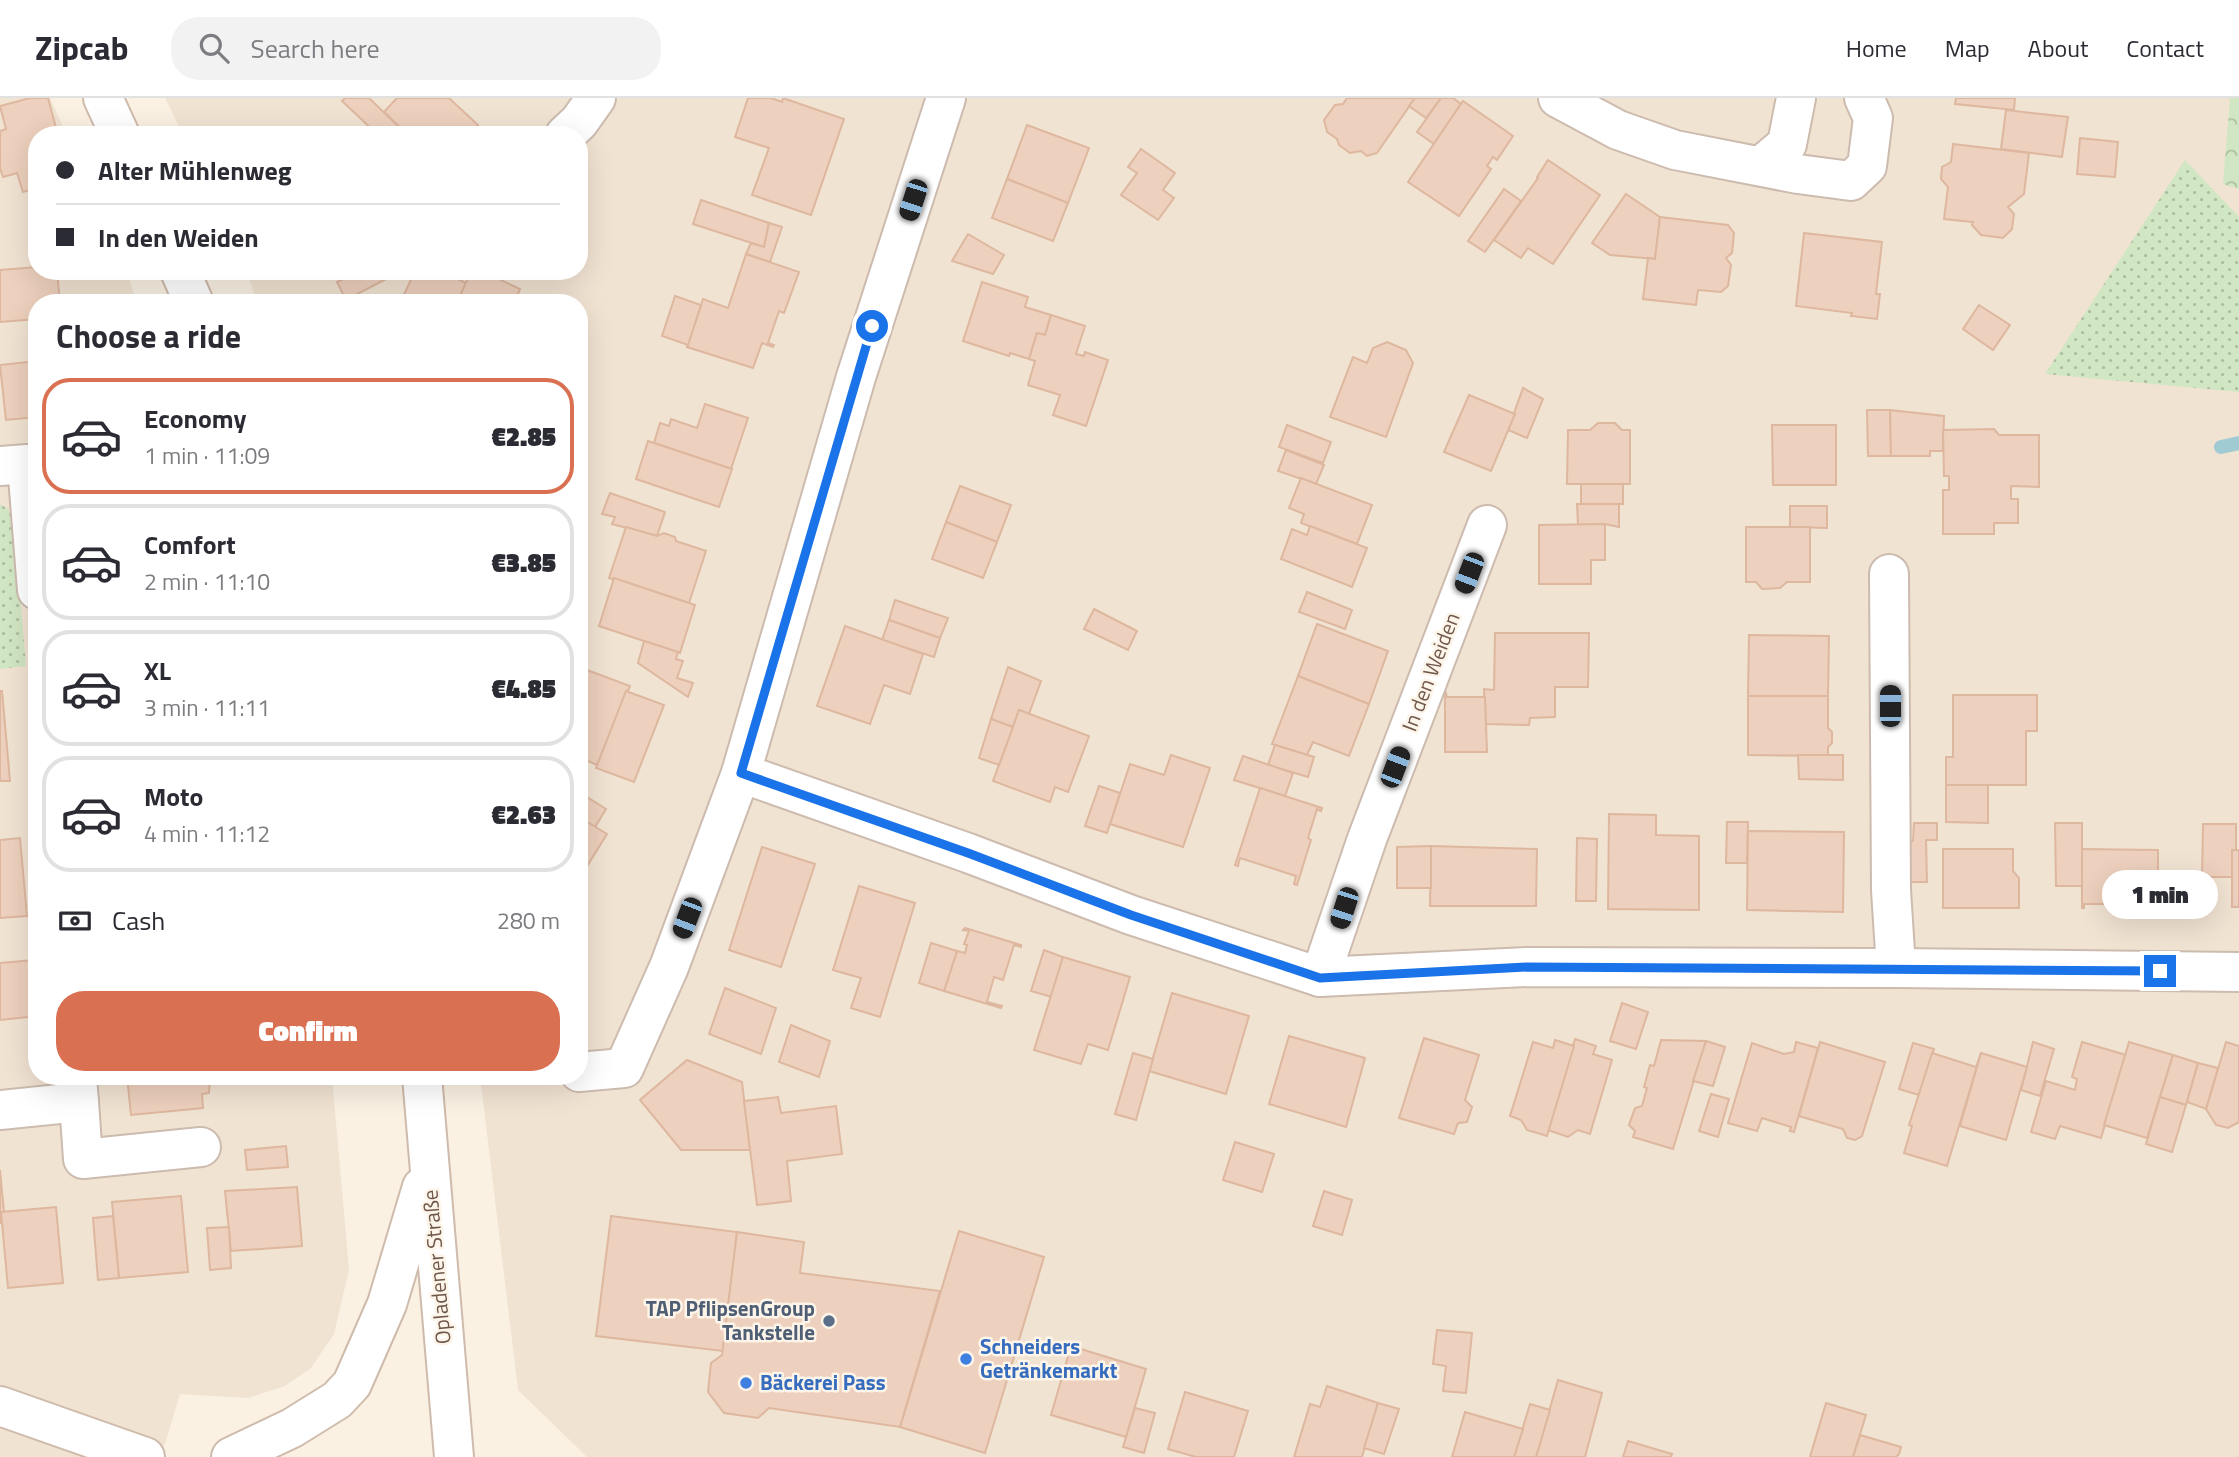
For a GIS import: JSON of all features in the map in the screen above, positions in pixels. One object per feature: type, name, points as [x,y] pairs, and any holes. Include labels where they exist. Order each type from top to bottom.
[{"type":"street","points":[[103,98],[116,126]]},
{"type":"street","points":[[575,126],[596,98]]},
{"type":"street","points":[[588,1071],[624,1068],[669,967],[741,773],[856,377],[946,98]]},
{"type":"street","points":[[1558,98],[1618,130],[1675,150],[1798,174],[1851,181],[1867,166],[1873,118],[1864,98]]},
{"type":"street","points":[[1761,166],[1787,144],[1796,98]]},
{"type":"street","points":[[0,466],[27,464],[28,477]]},
{"type":"street","name":"In den Weiden","points":[[1320,978],[1367,839],[1488,525]]},
{"type":"street","points":[[1889,574],[1891,890],[1896,968]]},
{"type":"street","points":[[741,773],[968,853],[1131,915],[1320,978],[1527,967],[2239,972]]},
{"type":"street","name":"Opladener Straße","points":[[423,1085],[454,1457]]},
{"type":"street","points":[[0,1110],[78,1089],[83,1159],[201,1147]]},
{"type":"street","points":[[231,1457],[292,1428],[337,1400],[352,1384],[387,1304],[428,1168]]},
{"type":"street","points":[[0,1406],[145,1457]]},
{"type":"shaded area","points":[[0,98],[50,98],[63,126],[28,126],[28,280],[129,280],[134,294],[28,294],[28,1085],[333,1085],[349,1270],[334,1334],[311,1368],[285,1386],[248,1398],[180,1394],[161,1457],[0,1457]]},
{"type":"shaded area","points":[[165,98],[2239,98],[2239,1457],[587,1457],[518,1390],[481,1085],[588,1085],[588,294],[254,294],[250,280],[588,280],[588,126],[179,126]]},
{"type":"green space","points":[[2230,98],[2239,98],[2239,189],[2223,184]]},
{"type":"green space","points":[[2185,160],[2239,217],[2239,392],[2045,374]]},
{"type":"green space","points":[[0,504],[8,509],[14,524],[26,666],[0,669]]},
{"type":"building","points":[[30,98],[48,98],[56,126],[28,126],[28,191],[23,192],[17,173],[3,177],[0,168],[0,131],[6,129],[0,106]]},
{"type":"building","points":[[345,98],[369,98],[398,126],[368,126],[342,101]]},
{"type":"building","points":[[397,98],[449,98],[478,125],[399,126],[384,112]]},
{"type":"building","points":[[748,98],[771,98],[782,102],[783,98],[844,119],[811,215],[752,195],[769,148],[735,137]]},
{"type":"building","points":[[1347,98],[1415,98],[1377,153],[1367,156],[1361,151],[1350,153],[1327,132],[1324,120],[1335,105],[1343,104]]},
{"type":"building","points":[[1415,98],[1441,98],[1426,118],[1409,106]]},
{"type":"building","points":[[1441,98],[1453,98],[1461,104],[1434,144],[1417,132]]},
{"type":"building","points":[[1956,98],[2015,98],[2014,110],[1955,104]]},
{"type":"building","points":[[1463,101],[1513,136],[1497,160],[1493,157],[1487,166],[1491,169],[1459,216],[1408,182]]},
{"type":"building","points":[[2006,110],[2068,117],[2062,157],[2001,149]]},
{"type":"building","points":[[1027,125],[1089,148],[1068,203],[1007,179]]},
{"type":"building","points":[[2080,138],[2118,142],[2115,177],[2077,174]]},
{"type":"building","points":[[1953,144],[2029,153],[2024,194],[2008,207],[2014,214],[2012,229],[2003,238],[1981,235],[1972,225],[1973,222],[1944,219],[1948,187],[1941,179],[1942,167],[1951,162]]},
{"type":"building","points":[[1141,149],[1175,173],[1163,190],[1174,198],[1158,220],[1121,195],[1137,173],[1128,167]]},
{"type":"building","points":[[1548,160],[1600,195],[1553,264],[1528,248],[1521,258],[1494,240]]},
{"type":"building","points":[[1007,179],[1068,203],[1053,241],[992,218]]},
{"type":"building","points":[[1504,189],[1521,201],[1485,252],[1468,241]]},
{"type":"building","points":[[1626,194],[1660,217],[1655,259],[1610,255],[1592,243]]},
{"type":"building","points":[[701,200],[769,223],[764,247],[693,224]]},
{"type":"building","points":[[1660,217],[1728,225],[1734,233],[1732,253],[1726,258],[1731,265],[1728,286],[1721,292],[1698,290],[1696,305],[1643,299],[1648,258],[1655,259]]},
{"type":"building","points":[[769,223],[782,227],[770,262],[746,254],[751,243],[764,247]]},
{"type":"building","points":[[1804,233],[1882,242],[1876,294],[1880,294],[1877,319],[1796,306]]},
{"type":"building","points":[[968,234],[1004,255],[993,274],[952,261]]},
{"type":"building","points":[[746,254],[799,272],[784,313],[779,311],[768,343],[774,345],[773,347],[762,343],[753,368],[687,347],[703,299],[728,308]]},
{"type":"building","points":[[28,268],[28,280],[58,280],[59,294],[28,294],[28,320],[0,322],[0,270]]},
{"type":"building","points":[[384,280],[357,294],[343,294],[337,282]]},
{"type":"building","points":[[411,280],[460,280],[466,283],[461,294],[404,294]]},
{"type":"building","points":[[467,280],[501,280],[520,289],[518,294],[461,294]]},
{"type":"building","points":[[982,282],[1028,297],[1025,307],[1051,315],[1045,335],[1037,333],[1029,359],[1010,353],[1009,356],[963,341]]},
{"type":"building","points":[[675,296],[701,305],[688,345],[662,336]]},
{"type":"building","points":[[1979,305],[2010,325],[1993,350],[1963,329]]},
{"type":"building","points":[[1051,315],[1085,326],[1076,354],[1084,356],[1085,352],[1108,360],[1086,426],[1053,415],[1060,395],[1028,385],[1035,361],[1029,359],[1037,333],[1045,335]]},
{"type":"building","points":[[1387,342],[1406,350],[1413,363],[1386,437],[1330,417],[1353,357],[1367,363],[1373,348]]},
{"type":"building","points":[[28,362],[28,418],[6,420],[0,365]]},
{"type":"building","points":[[1523,388],[1543,399],[1527,438],[1508,430]]},
{"type":"building","points":[[1469,395],[1515,414],[1491,471],[1444,452]]},
{"type":"building","points":[[705,404],[748,418],[731,469],[654,443],[660,423],[669,426],[671,419],[697,428]]},
{"type":"building","points":[[1867,410],[1890,410],[1891,456],[1868,456]]},
{"type":"building","points":[[1890,410],[1944,416],[1943,451],[1930,451],[1930,456],[1891,456]]},
{"type":"building","points":[[1598,423],[1615,423],[1622,430],[1630,430],[1630,484],[1567,484],[1568,430],[1590,430]]},
{"type":"building","points":[[1287,425],[1331,442],[1323,463],[1279,447]]},
{"type":"building","points":[[1772,425],[1836,425],[1836,485],[1773,485]]},
{"type":"building","points":[[1994,429],[1999,435],[2039,435],[2039,487],[2011,486],[2011,499],[2018,499],[2018,523],[1994,523],[1994,534],[1943,534],[1943,490],[1949,490],[1949,476],[1944,476],[1943,430]]},
{"type":"building","points":[[648,441],[732,469],[719,507],[636,479]]},
{"type":"building","points":[[1286,450],[1324,465],[1316,484],[1278,471]]},
{"type":"building","points":[[1301,478],[1372,505],[1357,544],[1301,523],[1304,514],[1289,508]]},
{"type":"building","points":[[1581,484],[1623,484],[1623,504],[1581,504]]},
{"type":"building","points":[[960,486],[1011,505],[997,542],[946,522]]},
{"type":"building","points":[[610,493],[665,512],[657,536],[612,524],[615,517],[602,514]]},
{"type":"building","points":[[1577,504],[1619,504],[1619,527],[1605,524],[1578,525]]},
{"type":"building","points":[[1790,506],[1827,506],[1827,528],[1790,527]]},
{"type":"building","points":[[946,522],[997,542],[983,578],[932,559]]},
{"type":"building","points":[[1605,524],[1605,560],[1591,560],[1591,584],[1539,584],[1539,525]]},
{"type":"building","points":[[1310,526],[1367,548],[1352,587],[1281,559],[1292,529],[1307,535]]},
{"type":"building","points":[[626,527],[657,536],[664,533],[675,537],[676,541],[706,551],[689,603],[609,578]]},
{"type":"building","points":[[1746,527],[1810,527],[1810,582],[1787,582],[1780,588],[1762,589],[1756,582],[1746,582]]},
{"type":"building","points":[[614,578],[695,605],[680,653],[599,626]]},
{"type":"building","points":[[1307,592],[1352,610],[1345,629],[1299,612]]},
{"type":"building","points":[[895,600],[948,618],[940,638],[889,620]]},
{"type":"building","points":[[1094,609],[1137,631],[1128,650],[1084,629]]},
{"type":"building","points":[[889,620],[940,638],[934,657],[882,640]]},
{"type":"building","points":[[1317,624],[1388,651],[1369,704],[1298,676]]},
{"type":"building","points":[[845,626],[923,654],[910,694],[884,685],[870,724],[817,706]]},
{"type":"building","points":[[1495,633],[1589,633],[1588,687],[1555,687],[1555,717],[1530,718],[1529,725],[1485,724],[1484,689],[1494,690]]},
{"type":"building","points":[[1749,635],[1829,636],[1828,696],[1748,696]]},
{"type":"building","points":[[644,641],[678,652],[676,659],[683,661],[677,678],[693,683],[688,697],[638,663]]},
{"type":"building","points":[[1008,667],[1041,681],[1029,714],[1019,710],[1013,727],[991,719]]},
{"type":"building","points":[[588,670],[630,686],[597,765],[588,761]]},
{"type":"building","points":[[1298,676],[1369,704],[1349,756],[1313,742],[1307,755],[1272,744]]},
{"type":"building","points":[[1445,690],[1447,697],[1485,697],[1487,752],[1445,752]]},
{"type":"building","points":[[2,691],[10,781],[0,781]]},
{"type":"building","points":[[626,691],[664,705],[634,782],[596,768]]},
{"type":"building","points":[[1953,695],[2037,695],[2037,731],[2026,731],[2026,785],[1946,785],[1946,757],[1953,757]]},
{"type":"building","points":[[1748,696],[1828,696],[1828,728],[1832,732],[1832,743],[1828,747],[1828,756],[1748,755]]},
{"type":"building","points":[[1019,710],[1089,736],[1068,792],[1055,787],[1050,802],[993,781]]},
{"type":"building","points":[[991,719],[1013,727],[999,765],[979,758]]},
{"type":"building","points":[[1275,745],[1314,757],[1308,777],[1268,765]]},
{"type":"building","points":[[1171,755],[1210,768],[1183,847],[1110,824],[1130,764],[1164,775]]},
{"type":"building","points":[[1798,755],[1843,755],[1843,780],[1799,779]]},
{"type":"building","points":[[1243,756],[1293,773],[1285,796],[1234,780]]},
{"type":"building","points":[[1946,785],[1988,785],[1988,823],[1946,822]]},
{"type":"building","points":[[1099,786],[1120,793],[1107,833],[1085,826]]},
{"type":"building","points":[[1260,788],[1322,808],[1321,811],[1317,809],[1297,885],[1294,884],[1296,876],[1240,858],[1238,866],[1235,865]]},
{"type":"building","points":[[588,798],[606,809],[595,827],[588,823]]},
{"type":"building","points":[[1609,814],[1656,815],[1656,835],[1699,836],[1699,910],[1608,909]]},
{"type":"building","points":[[588,822],[607,834],[588,865]]},
{"type":"building","points":[[1727,822],[1748,822],[1747,863],[1726,863]]},
{"type":"building","points":[[1914,823],[1937,823],[1937,840],[1926,840],[1927,882],[1906,882],[1906,841],[1913,841]]},
{"type":"building","points":[[2055,823],[2082,823],[2082,886],[2056,886]]},
{"type":"building","points":[[2203,824],[2236,824],[2232,877],[2202,877]]},
{"type":"building","points":[[1748,831],[1844,832],[1843,912],[1747,910]]},
{"type":"building","points":[[20,838],[27,916],[0,918],[0,840]]},
{"type":"building","points":[[1577,838],[1597,839],[1596,901],[1576,901]]},
{"type":"building","points":[[1431,846],[1537,849],[1536,906],[1430,906]]},
{"type":"building","points":[[1431,846],[1431,888],[1397,888],[1397,847]]},
{"type":"building","points":[[762,847],[815,864],[781,967],[729,950]]},
{"type":"building","points":[[1943,849],[2013,849],[2013,871],[2019,878],[2019,908],[1943,908]]},
{"type":"building","points":[[2082,849],[2158,850],[2158,907],[2084,904],[2082,908]]},
{"type":"building","points":[[2232,850],[2239,850],[2239,907],[2232,907]]},
{"type":"building","points":[[859,886],[915,903],[880,1017],[851,1008],[861,978],[833,970]]},
{"type":"building","points":[[965,928],[1021,945],[1014,945],[1003,980],[994,977],[987,1002],[1002,1006],[1001,1008],[944,991],[957,951],[965,953],[967,945],[964,944],[969,931],[963,930]]},
{"type":"building","points":[[931,943],[957,951],[944,991],[919,983]]},
{"type":"building","points":[[1044,950],[1063,957],[1052,997],[1031,991]]},
{"type":"building","points":[[1063,957],[1130,977],[1108,1050],[1088,1044],[1081,1064],[1034,1050]]},
{"type":"building","points":[[28,960],[28,1017],[0,1020],[0,963]]},
{"type":"building","points":[[725,988],[776,1008],[761,1054],[709,1034]]},
{"type":"building","points":[[1172,993],[1249,1016],[1226,1094],[1149,1071]]},
{"type":"building","points":[[1622,1003],[1648,1012],[1636,1049],[1610,1041]]},
{"type":"building","points":[[791,1025],[830,1041],[819,1077],[779,1062]]},
{"type":"building","points":[[1289,1036],[1365,1058],[1346,1127],[1269,1104]]},
{"type":"building","points":[[1424,1038],[1479,1055],[1465,1100],[1472,1107],[1467,1122],[1458,1123],[1454,1134],[1399,1118]]},
{"type":"building","points":[[1575,1039],[1596,1046],[1593,1054],[1612,1060],[1590,1134],[1578,1130],[1568,1137],[1548,1130]]},
{"type":"building","points":[[1555,1040],[1574,1046],[1547,1136],[1527,1130],[1521,1120],[1510,1116],[1533,1042],[1553,1048]]},
{"type":"building","points":[[1661,1040],[1706,1041],[1673,1149],[1633,1137],[1635,1131],[1629,1125],[1635,1108],[1642,1106],[1650,1065],[1654,1066]]},
{"type":"building","points":[[1706,1041],[1725,1047],[1713,1086],[1693,1081]]},
{"type":"building","points":[[1796,1042],[1818,1048],[1794,1132],[1790,1131],[1791,1127],[1762,1118],[1757,1131],[1728,1123],[1752,1043],[1784,1054],[1794,1052]]},
{"type":"building","points":[[1820,1042],[1885,1062],[1862,1136],[1855,1140],[1847,1138],[1843,1129],[1799,1116]]},
{"type":"building","points":[[2033,1042],[2054,1049],[2040,1096],[2021,1090]]},
{"type":"building","points":[[2082,1042],[2126,1055],[2101,1138],[2060,1126],[2055,1139],[2031,1132],[2046,1081],[2075,1090],[2077,1079],[2072,1077]]},
{"type":"building","points":[[2129,1042],[2173,1055],[2147,1138],[2104,1125]]},
{"type":"building","points":[[2226,1042],[2239,1046],[2239,1122],[2228,1128],[2216,1125],[2206,1109]]},
{"type":"building","points":[[1913,1043],[1934,1049],[1919,1095],[1899,1089]]},
{"type":"building","points":[[1133,1053],[1153,1059],[1136,1120],[1115,1114]]},
{"type":"building","points":[[1932,1053],[1976,1067],[1981,1053],[1947,1166],[1904,1153],[1912,1126],[1909,1125]]},
{"type":"building","points":[[1981,1053],[2027,1067],[2006,1140],[1960,1126]]},
{"type":"building","points":[[2173,1055],[2198,1063],[2186,1105],[2160,1097]]},
{"type":"building","points":[[687,1060],[742,1082],[750,1150],[681,1150],[640,1100]]},
{"type":"building","points":[[2198,1063],[2218,1068],[2206,1109],[2187,1102]]},
{"type":"building","points":[[128,1085],[209,1085],[209,1093],[202,1094],[203,1108],[131,1115]]},
{"type":"building","points":[[1711,1094],[1729,1099],[1718,1137],[1699,1131]]},
{"type":"building","points":[[778,1097],[781,1113],[836,1106],[842,1154],[787,1161],[791,1201],[757,1205],[744,1101]]},
{"type":"building","points":[[2160,1097],[2186,1105],[2172,1152],[2146,1144]]},
{"type":"building","points":[[1235,1142],[1274,1154],[1262,1192],[1223,1180]]},
{"type":"building","points":[[286,1146],[288,1167],[247,1170],[245,1150]]},
{"type":"building","points":[[0,1170],[4,1212],[1,1212],[0,1224]]},
{"type":"building","points":[[297,1187],[302,1246],[231,1251],[225,1191]]},
{"type":"building","points":[[1324,1191],[1352,1200],[1342,1235],[1313,1226]]},
{"type":"building","points":[[181,1196],[188,1272],[119,1278],[112,1202]]},
{"type":"building","points":[[56,1207],[63,1283],[8,1288],[1,1212]]},
{"type":"building","points":[[113,1216],[119,1278],[98,1280],[93,1218]]},
{"type":"building","points":[[611,1216],[737,1232],[723,1351],[596,1336]]},
{"type":"building","points":[[229,1227],[231,1268],[210,1270],[207,1228]]},
{"type":"building","name":"Schneiders Getränkemarkt","points":[[959,1231],[1044,1257],[985,1453],[900,1427]]},
{"type":"building","name":"TAP PflipsenGroup Tankstelle","points":[[737,1232],[804,1242],[800,1273],[940,1291],[900,1427],[769,1408],[758,1418],[724,1413],[708,1392],[711,1363],[722,1355]]},
{"type":"building","points":[[1437,1330],[1472,1333],[1466,1393],[1443,1391],[1446,1366],[1433,1364]]},
{"type":"building","points":[[1071,1346],[1146,1369],[1126,1437],[1051,1415]]},
{"type":"building","points":[[1558,1380],[1602,1393],[1585,1457],[1536,1457]]},
{"type":"building","points":[[1327,1386],[1378,1403],[1362,1457],[1294,1457],[1310,1404],[1320,1407]]},
{"type":"building","points":[[1185,1392],[1248,1411],[1234,1457],[1196,1457],[1168,1449]]},
{"type":"building","points":[[1378,1403],[1399,1409],[1384,1454],[1364,1448]]},
{"type":"building","points":[[1826,1403],[1866,1415],[1853,1457],[1810,1457]]},
{"type":"building","points":[[1530,1404],[1550,1410],[1536,1457],[1514,1457]]},
{"type":"building","points":[[1135,1408],[1155,1413],[1144,1453],[1123,1447]]},
{"type":"building","points":[[1465,1412],[1523,1429],[1514,1457],[1452,1457]]},
{"type":"building","points":[[1860,1435],[1901,1447],[1899,1454],[1896,1457],[1853,1457]]},
{"type":"building","points":[[1628,1441],[1672,1454],[1671,1457],[1623,1457]]},
{"type":"waterway","points":[[2221,447],[2239,443]]},
{"type":"place","name":"TAP PflipsenGroup Tankstelle","points":[[829,1321]]},
{"type":"place","name":"Schneiders Getränkemarkt","points":[[966,1359]]},
{"type":"place","name":"Bäckerei Pass","points":[[746,1383]]},
{"type":"route","points":[[872,326],[741,773],[968,853],[1131,915],[1320,978],[1527,967],[2160,971]]}]
